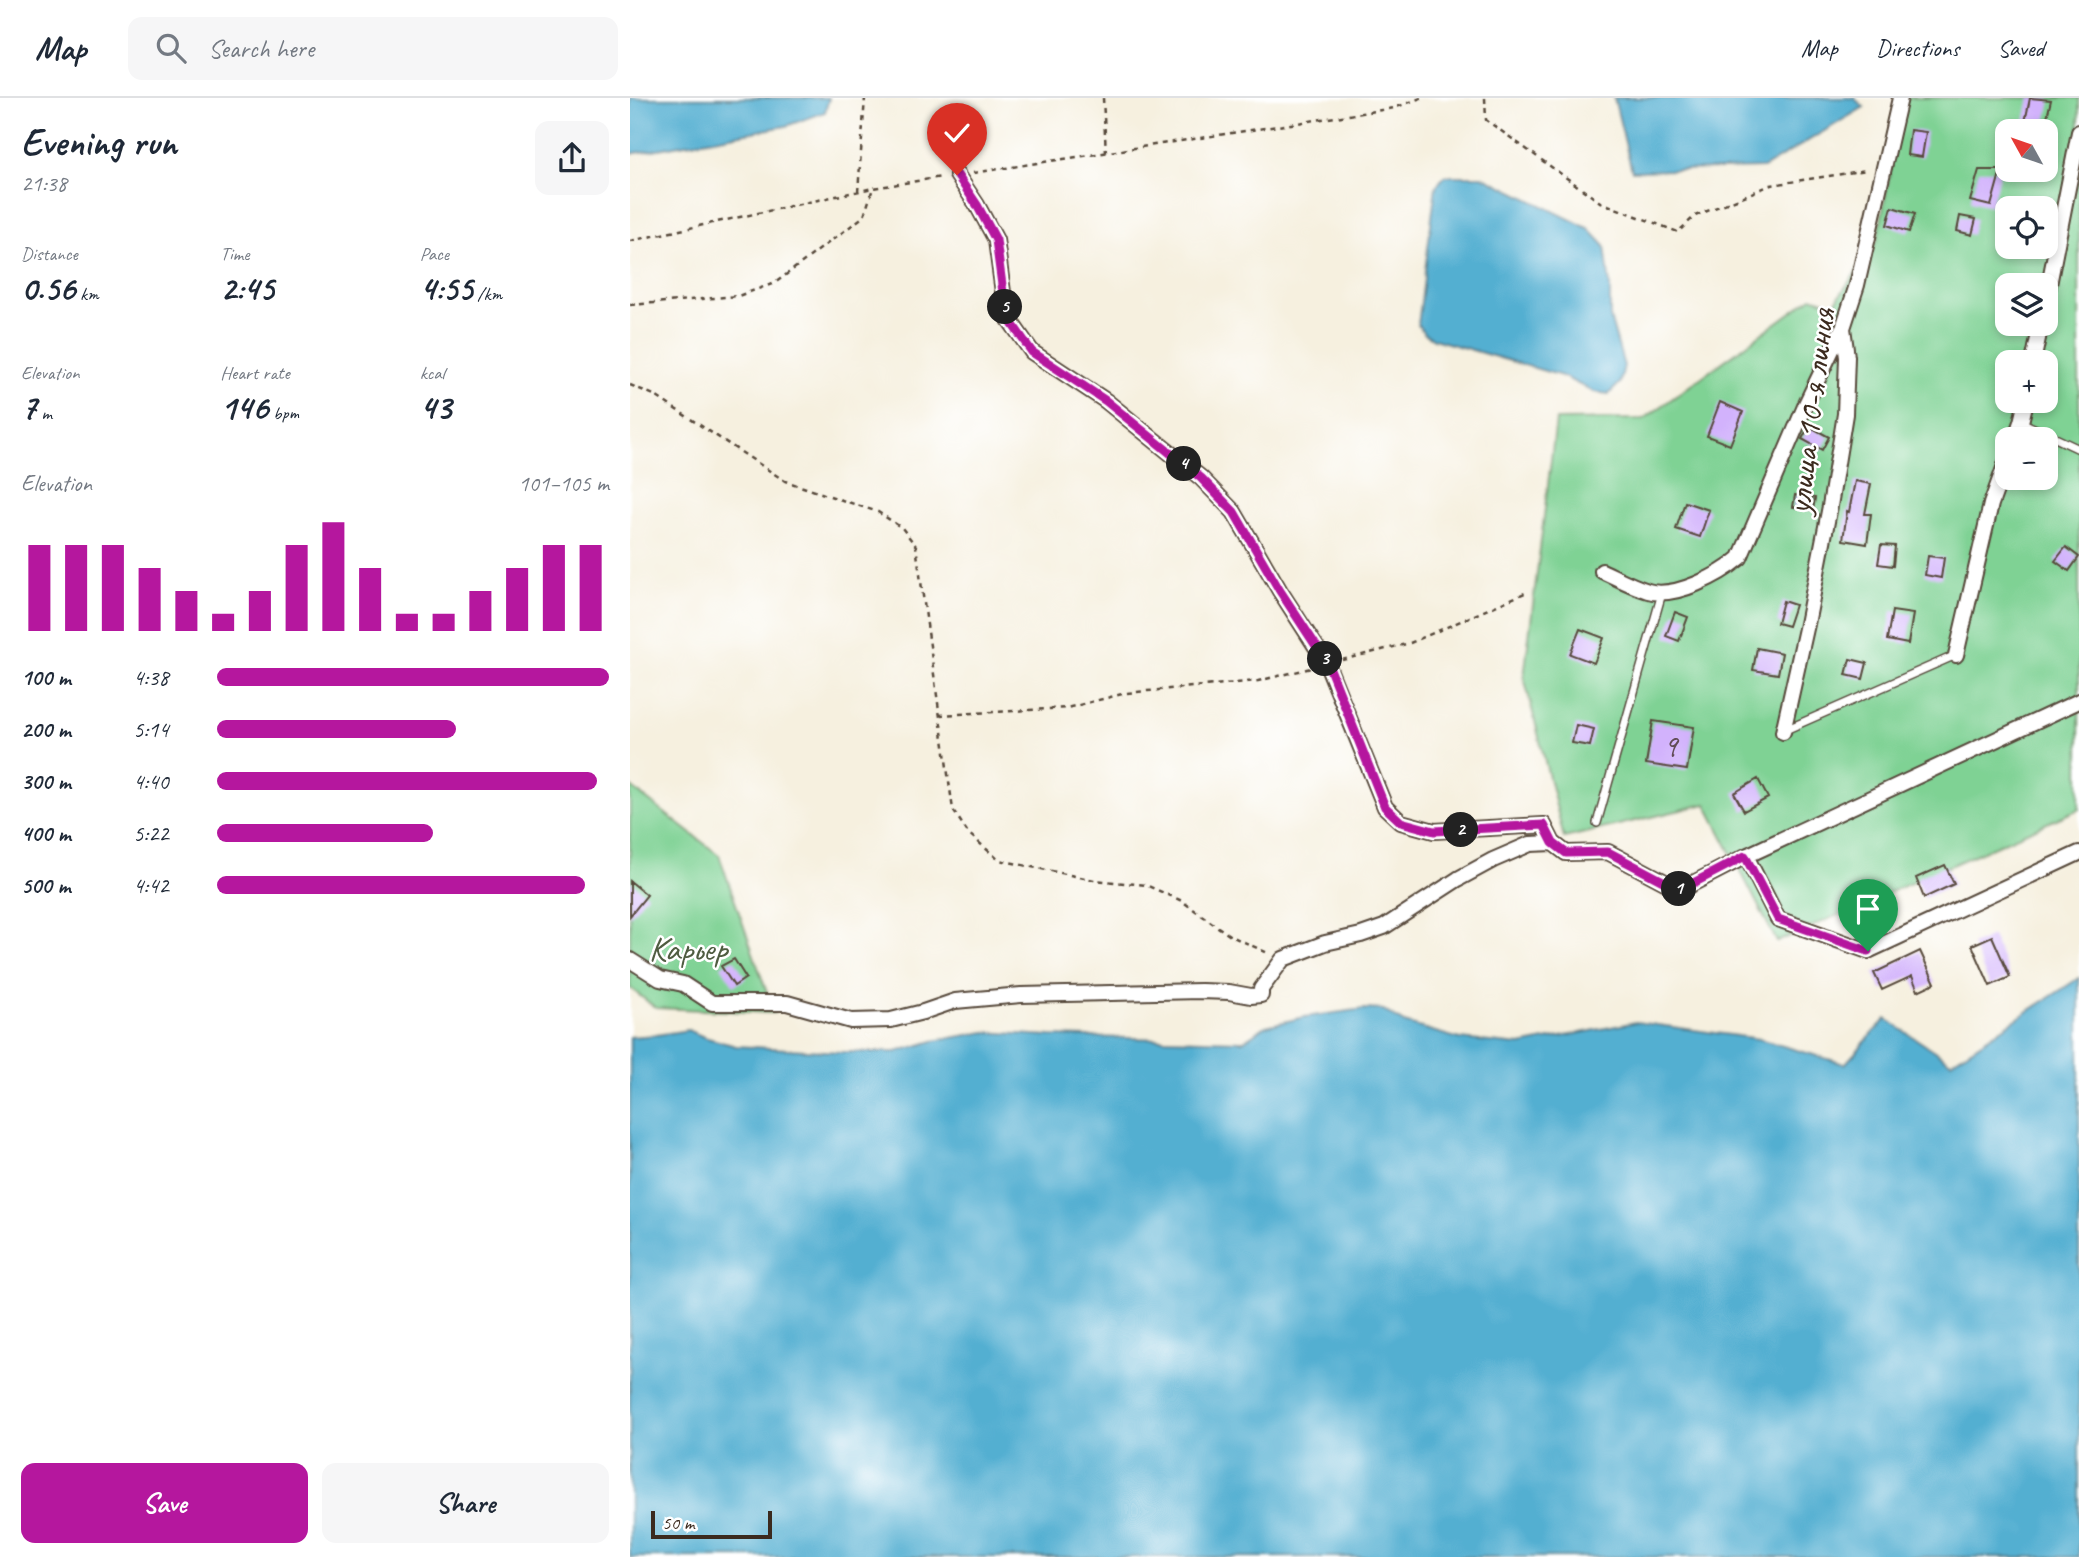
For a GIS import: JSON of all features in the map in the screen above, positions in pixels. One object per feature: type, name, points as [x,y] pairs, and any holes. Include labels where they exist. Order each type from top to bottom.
[{"type":"street","name":"улица 10-я линия","points":[[1783,732],[1807,624],[1845,414],[1847,357],[1843,327],[1857,285],[1900,98]]},
{"type":"street","points":[[2051,273],[2079,132]]},
{"type":"street","points":[[957,175],[996,240],[1006,315],[1032,352],[1106,401],[1201,478],[1234,512],[1280,591],[1328,664],[1385,807],[1401,822],[1434,831],[1544,825],[1553,843],[1566,853],[1608,852],[1680,890],[1745,856],[2079,701]]},
{"type":"street","points":[[1602,571],[1649,591],[1662,593],[1708,579],[1740,558],[1806,404],[1843,327]]},
{"type":"street","points":[[2019,427],[2023,413]]},
{"type":"street","points":[[1956,655],[1996,490]]},
{"type":"street","points":[[630,960],[660,979],[683,984],[712,1003],[787,1003],[851,1021],[891,1020],[955,1001],[1021,995],[1201,991],[1261,995],[1262,989],[1283,959],[1325,943],[1384,927],[1458,879],[1493,860],[1530,844],[1553,843]]},
{"type":"street","points":[[1745,856],[1778,919],[1868,951],[2079,853]]},
{"type":"lane","points":[[2021,422],[2079,449]]},
{"type":"lane","points":[[1597,823],[1662,593]]},
{"type":"lane","points":[[1783,732],[1956,655]]},
{"type":"path","points":[[858,191],[865,98]]},
{"type":"path","points":[[1103,98],[1106,153]]},
{"type":"path","points":[[630,241],[873,188],[1394,108],[1421,98]]},
{"type":"path","points":[[1485,98],[1486,120],[1600,202],[1678,232],[1695,216],[1771,185],[1884,167]]},
{"type":"path","points":[[630,305],[738,296],[775,283],[864,216],[873,188]]},
{"type":"path","points":[[630,385],[654,395],[785,481],[878,512],[902,528],[916,546],[953,810],[968,833],[999,860],[1094,880],[1146,885],[1182,901],[1229,935],[1283,959]]},
{"type":"path","points":[[939,715],[1067,708],[1126,693],[1258,681],[1410,643],[1525,593]]},
{"type":"green space","points":[[1904,98],[2079,98],[2079,809],[1777,942],[1706,804],[1564,838],[1524,677],[1556,420],[1644,419],[1812,297],[1834,304],[1877,241]]},
{"type":"green space","name":"Карьер","points":[[630,786],[719,855],[774,1013],[656,1008],[630,988]]},
{"type":"water","points":[[630,98],[829,98],[825,112],[786,126],[630,154]]},
{"type":"water","points":[[1614,98],[1854,98],[1864,107],[1763,168],[1632,171]]},
{"type":"water","points":[[1445,176],[1482,176],[1588,228],[1605,246],[1610,286],[1610,317],[1624,366],[1620,383],[1609,394],[1594,392],[1562,376],[1434,339],[1424,333],[1418,325],[1436,186]]},
{"type":"water","points":[[2079,978],[2079,1557],[630,1557],[630,1037],[688,1030],[736,1046],[842,1052],[896,1052],[933,1041],[985,1032],[1243,1041],[1266,1026],[1305,1017],[1364,1009],[1383,1010],[1404,1023],[1460,1039],[1520,1045],[1636,1022],[1759,1039],[1845,1064],[1886,1019],[1951,1062]]},
{"type":"building","points":[[2030,98],[2051,100],[2047,119],[2026,119]]},
{"type":"building","points":[[1910,130],[1926,132],[1922,157],[1907,155]]},
{"type":"building","points":[[1979,170],[1995,170],[1995,182],[1998,182],[1991,206],[1970,201]]},
{"type":"building","points":[[1892,207],[1915,214],[1909,232],[1887,225]]},
{"type":"building","points":[[1960,216],[1976,219],[1972,235],[1957,231]]},
{"type":"building","points":[[1720,402],[1743,412],[1730,445],[1707,436]]},
{"type":"building","points":[[1809,426],[1829,437],[1822,450],[1802,439]]},
{"type":"building","points":[[1855,481],[1871,484],[1865,514],[1871,514],[1867,544],[1843,540]]},
{"type":"building","points":[[1795,495],[1815,498],[1813,510],[1793,507]]},
{"type":"building","points":[[1685,502],[1709,510],[1700,537],[1676,529]]},
{"type":"building","points":[[1881,545],[1895,546],[1893,566],[1878,564]]},
{"type":"building","points":[[2066,547],[2079,557],[2069,571],[2055,561]]},
{"type":"building","points":[[1928,556],[1944,558],[1941,578],[1925,575]]},
{"type":"building","points":[[1783,601],[1795,605],[1788,626],[1777,623]]},
{"type":"building","points":[[1892,611],[1913,614],[1908,644],[1887,640]]},
{"type":"building","points":[[1675,612],[1688,617],[1679,641],[1666,636]]},
{"type":"building","points":[[1580,629],[1604,638],[1594,663],[1570,654]]},
{"type":"building","points":[[1757,648],[1782,653],[1778,674],[1753,670]]},
{"type":"building","points":[[1850,659],[1867,663],[1863,679],[1846,675]]},
{"type":"building","points":[[1653,721],[1694,727],[1687,770],[1646,764]]},
{"type":"building","points":[[1576,725],[1594,729],[1590,746],[1572,743]]},
{"type":"building","points":[[1758,779],[1768,798],[1744,811],[1734,793]]},
{"type":"building","points":[[1945,865],[1954,884],[1924,898],[1916,878]]},
{"type":"building","points":[[630,881],[647,895],[630,916]]},
{"type":"building","points":[[1992,936],[2010,977],[1990,986],[1972,945]]},
{"type":"building","points":[[1920,951],[1935,983],[1918,991],[1912,976],[1882,990],[1874,973]]},
{"type":"building","points":[[734,959],[746,978],[734,986],[721,966]]},
{"type":"route","points":[[957,175],[996,240],[1006,315],[1032,352],[1106,401],[1201,478],[1234,512],[1280,591],[1328,664],[1385,807],[1401,822],[1434,831],[1544,825],[1553,843],[1566,853],[1608,852],[1680,890],[1745,856],[1778,919],[1868,951]]}]
